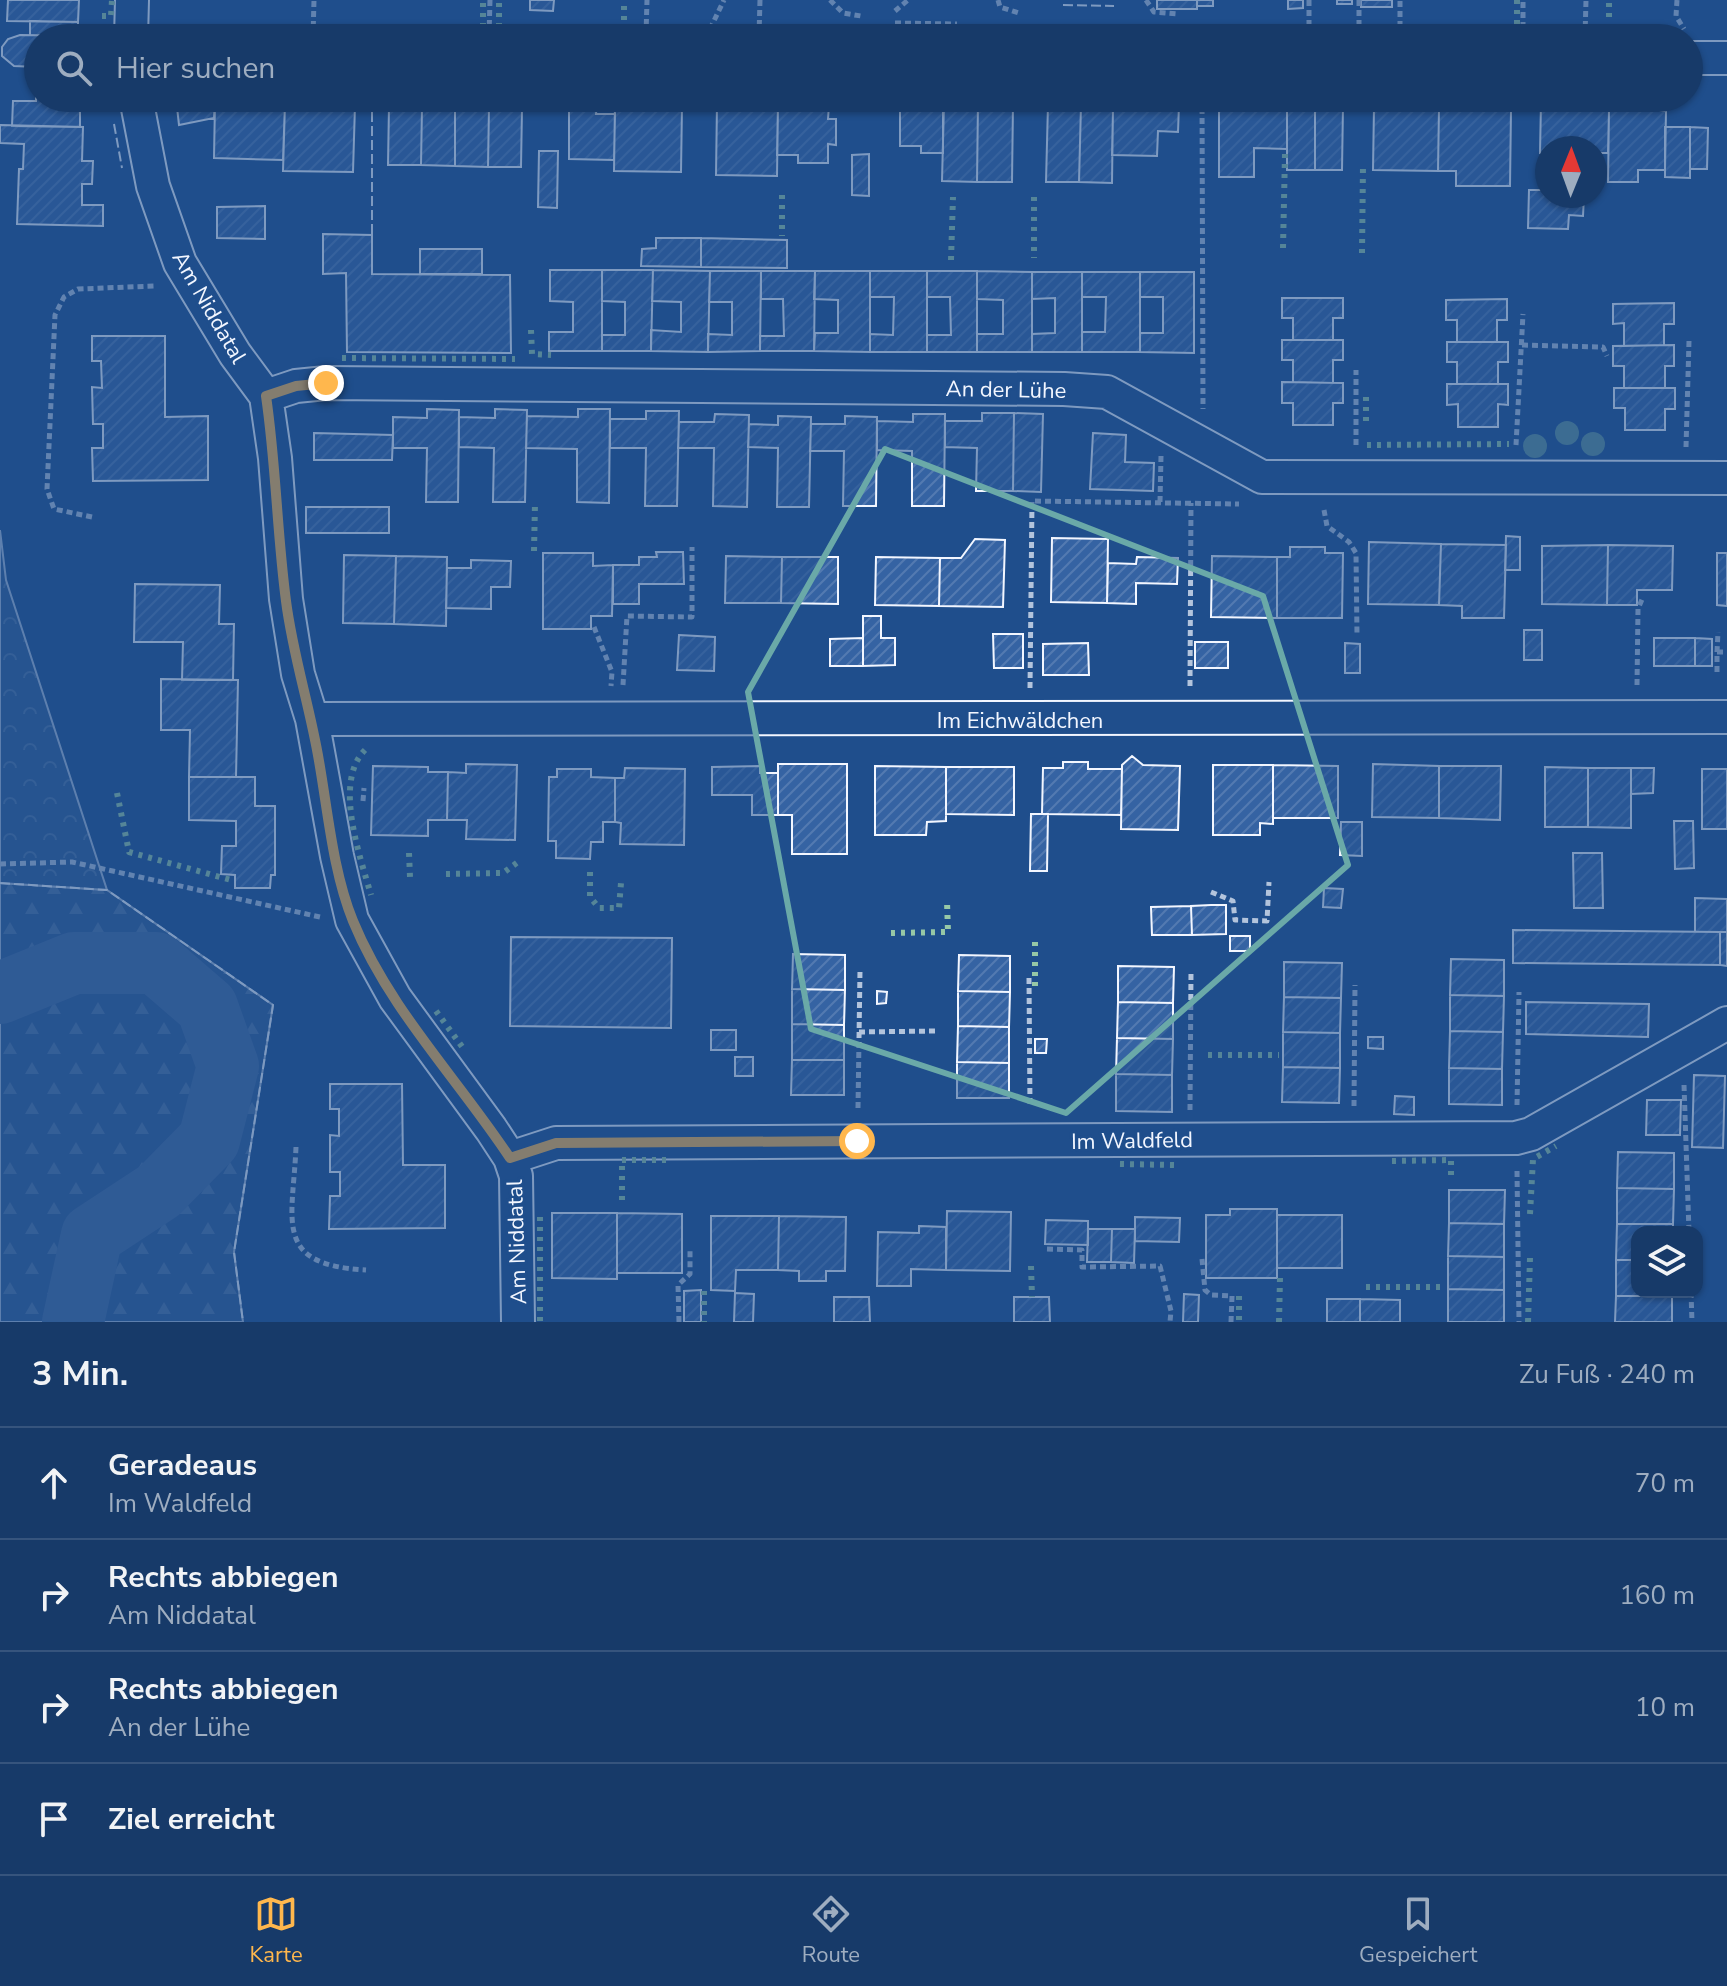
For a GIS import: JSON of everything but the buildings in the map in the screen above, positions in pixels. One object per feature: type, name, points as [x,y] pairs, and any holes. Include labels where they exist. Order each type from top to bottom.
[{"type":"street","points":[[131,24],[132,0]]},
{"type":"street","points":[[1703,50],[1727,58]]},
{"type":"street","name":"Am Niddatal","points":[[139,112],[153,186],[180,263],[266,396],[275,458],[286,599],[298,674],[312,719],[352,920],[422,1039],[510,1158],[516,1176],[518,1322]]},
{"type":"street","name":"An der Lühe","points":[[266,396],[296,386],[326,383],[1064,389],[1107,392],[1262,477],[1727,478]]},
{"type":"street","name":"Im Eichwäldchen","points":[[312,719],[1030,721],[1727,717]]},
{"type":"street","name":"Im Waldfeld","points":[[510,1158],[556,1143],[1516,1138],[1531,1134],[1727,1023]]},
{"type":"path","points":[[313,24],[314,0]]},
{"type":"path","points":[[489,24],[490,0]]},
{"type":"path","points":[[646,24],[647,0]]},
{"type":"path","points":[[712,24],[724,0]]},
{"type":"path","points":[[759,24],[760,0]]},
{"type":"path","points":[[830,0],[843,13],[861,16]]},
{"type":"path","points":[[895,11],[908,0]]},
{"type":"path","points":[[998,0],[1000,7],[1019,13]]},
{"type":"path","points":[[1146,0],[1154,12],[1178,14]]},
{"type":"path","points":[[1309,0],[1309,24]]},
{"type":"path","points":[[1359,0],[1359,24]]},
{"type":"path","points":[[1400,0],[1400,24]]},
{"type":"path","points":[[1523,0],[1523,24]]},
{"type":"path","points":[[1585,24],[1586,0]]},
{"type":"path","points":[[1677,0],[1676,16],[1679,24]]},
{"type":"path","points":[[895,23],[957,24]]},
{"type":"path","points":[[1202,112],[1203,446]]},
{"type":"path","points":[[92,517],[54,509],[49,502],[50,370],[55,315],[64,297],[78,289],[192,285]]},
{"type":"path","points":[[1515,478],[1523,314]]},
{"type":"path","points":[[1685,479],[1689,341]]},
{"type":"path","points":[[1522,345],[1603,347],[1607,356]]},
{"type":"path","points":[[1355,477],[1356,370]]},
{"type":"path","points":[[1030,721],[1032,501],[1260,504],[1262,477]]},
{"type":"path","points":[[1324,497],[1327,526],[1349,542],[1356,553],[1357,635]]},
{"type":"path","points":[[1190,699],[1191,503]]},
{"type":"path","points":[[623,698],[627,616],[692,617],[692,547]]},
{"type":"path","points":[[1637,691],[1638,609],[1643,597]]},
{"type":"path","points":[[594,627],[612,672],[611,698]]},
{"type":"path","points":[[1717,672],[1718,632]]},
{"type":"path","points":[[1717,652],[1727,652]]},
{"type":"path","points":[[0,852],[2,863],[72,862],[332,920],[352,920]]},
{"type":"path","points":[[1211,892],[1233,901],[1235,920],[1267,921],[1269,882]]},
{"type":"path","points":[[857,1141],[860,970]]},
{"type":"path","points":[[1189,1139],[1191,972]]},
{"type":"path","points":[[1029,978],[1029,1141]]},
{"type":"path","points":[[1355,985],[1355,1139]]},
{"type":"path","points":[[859,1032],[938,1031]]},
{"type":"path","points":[[1684,1047],[1689,1226]]},
{"type":"path","points":[[296,1147],[293,1217],[298,1245],[306,1256],[321,1265],[366,1270]]},
{"type":"path","points":[[1047,1249],[1082,1250],[1082,1267],[1160,1266],[1171,1311],[1170,1322]]},
{"type":"path","points":[[679,1322],[678,1285],[690,1274],[690,1250]]},
{"type":"path","points":[[1202,1259],[1205,1290],[1211,1295],[1232,1296],[1231,1322]]},
{"type":"path","points":[[1691,1298],[1692,1322]]},
{"type":"highlighted area","points":[[885,449],[1263,596],[1348,865],[1066,1113],[811,1029],[748,692]]},
{"type":"green space","points":[[0,530],[6,580],[107,890],[0,883]]},
{"type":"green space","points":[[0,883],[107,890],[273,1005],[234,1252],[243,1322],[0,1322]]},
{"type":"waterway","points":[[0,993],[74,963],[156,963],[207,1007],[228,1066],[209,1140],[159,1191],[92,1235],[73,1322]]},
{"type":"hedge","points":[[102,16],[111,16],[112,0]]},
{"type":"hedge","points":[[483,0],[483,24]]},
{"type":"hedge","points":[[499,0],[499,24]]},
{"type":"hedge","points":[[624,0],[624,20]]},
{"type":"hedge","points":[[1517,0],[1517,24]]},
{"type":"hedge","points":[[1609,0],[1609,17]]},
{"type":"hedge","points":[[1283,248],[1285,154]]},
{"type":"hedge","points":[[1362,253],[1363,165]]},
{"type":"hedge","points":[[782,195],[782,236]]},
{"type":"hedge","points":[[951,260],[953,197]]},
{"type":"hedge","points":[[1034,197],[1034,258]]},
{"type":"hedge","points":[[531,330],[532,354],[551,355]]},
{"type":"hedge","points":[[342,358],[515,359]]},
{"type":"hedge","points":[[1366,392],[1366,421]]},
{"type":"hedge","points":[[1367,445],[1509,444]]},
{"type":"hedge","points":[[534,551],[535,503]]},
{"type":"hedge","points":[[365,750],[356,764],[350,800],[356,840],[371,895]]},
{"type":"hedge","points":[[117,793],[129,852],[231,880]]},
{"type":"hedge","points":[[409,853],[410,877]]},
{"type":"hedge","points":[[446,874],[503,873],[518,862]]},
{"type":"hedge","points":[[590,872],[590,897],[599,908],[619,908],[621,883]]},
{"type":"hedge","points":[[891,933],[948,932],[947,901]]},
{"type":"hedge","points":[[1035,937],[1035,986]]},
{"type":"hedge","points":[[436,1011],[463,1048]]},
{"type":"hedge","points":[[1208,1055],[1279,1055]]},
{"type":"hedge","points":[[1530,1214],[1533,1159],[1556,1146]]},
{"type":"hedge","points":[[622,1200],[622,1160],[668,1160]]},
{"type":"hedge","points":[[1392,1161],[1451,1160],[1451,1179]]},
{"type":"hedge","points":[[1120,1164],[1174,1165]]},
{"type":"hedge","points":[[540,1217],[540,1322]]},
{"type":"hedge","points":[[1528,1322],[1530,1258]]},
{"type":"hedge","points":[[1031,1266],[1032,1297]]},
{"type":"hedge","points":[[1279,1322],[1280,1278]]},
{"type":"hedge","points":[[1366,1287],[1444,1287]]},
{"type":"hedge","points":[[704,1291],[704,1322]]},
{"type":"hedge","points":[[1239,1296],[1239,1322]]},
{"type":"fence","points":[[1063,5],[1114,6]]},
{"type":"fence","points":[[372,112],[372,235]]},
{"type":"fence","points":[[114,124],[122,168]]},
{"type":"fence","points":[[0,883],[107,890],[273,1005],[234,1252],[243,1322]]},
{"type":"route","points":[[326,383],[296,386],[266,396],[275,458],[286,599],[298,674],[312,719],[352,920],[395,998],[422,1039],[510,1158],[556,1143],[857,1141]]}]
